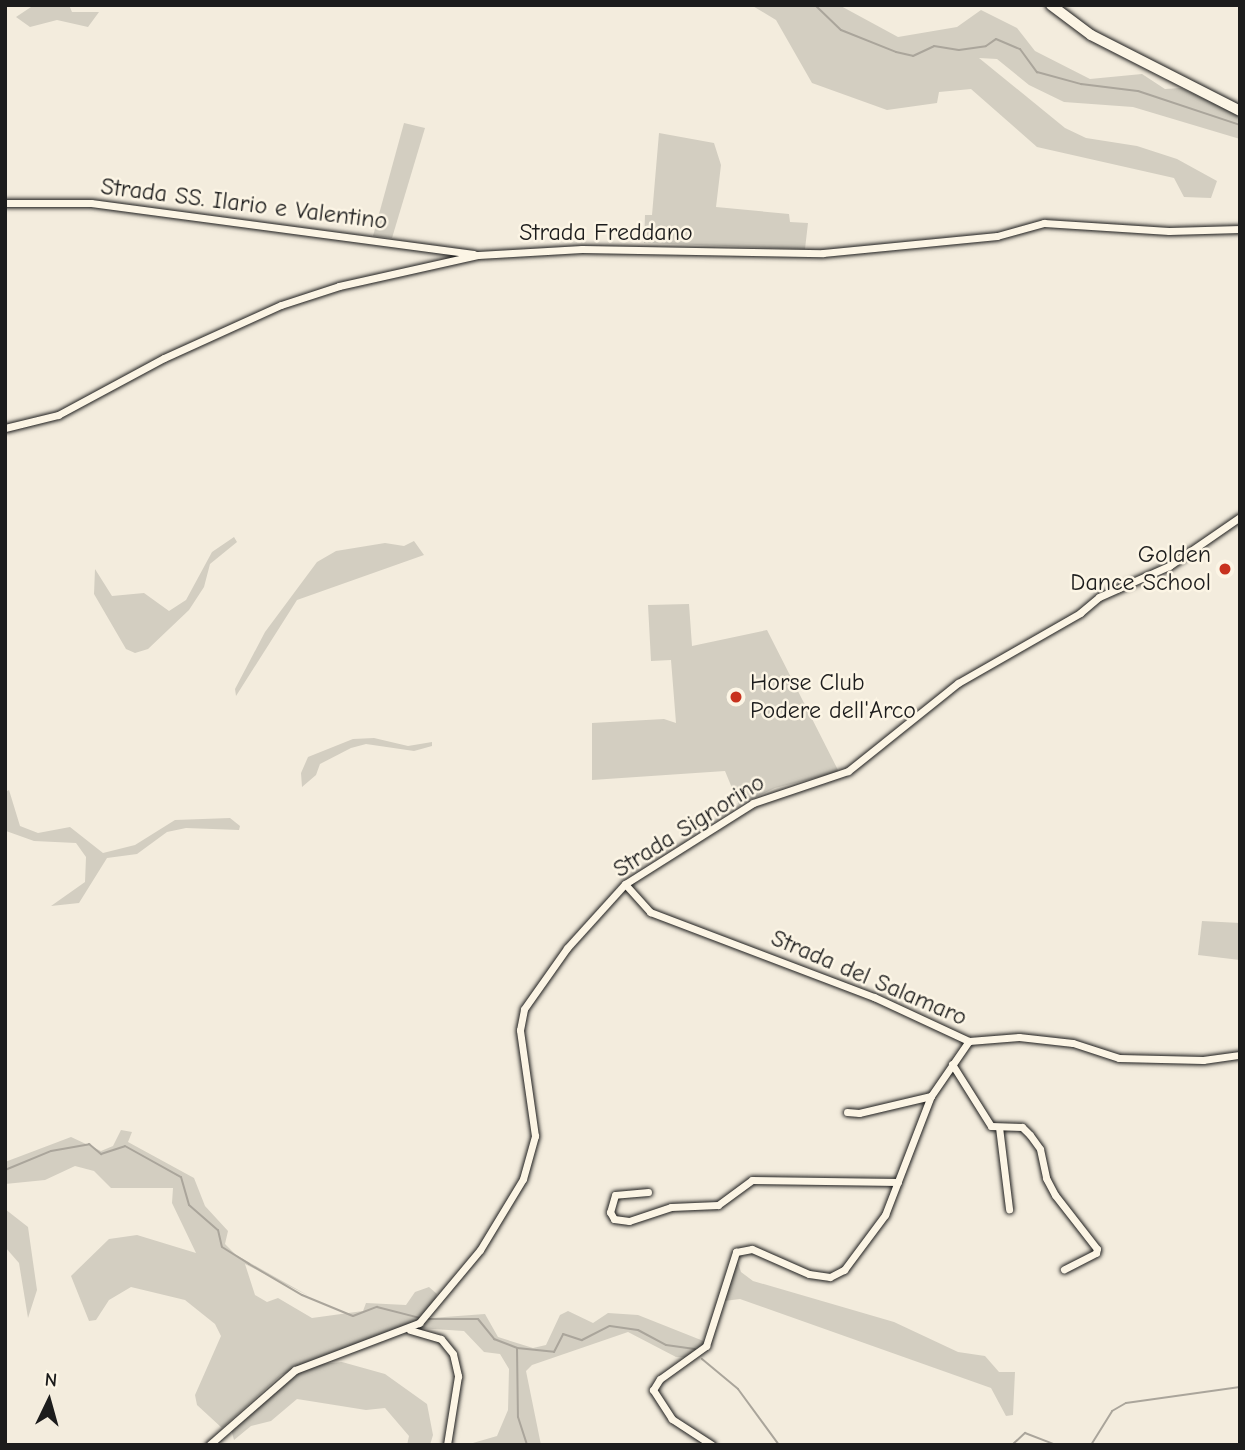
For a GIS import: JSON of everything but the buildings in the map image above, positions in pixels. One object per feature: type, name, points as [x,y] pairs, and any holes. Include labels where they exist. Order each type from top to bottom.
[{"type":"street","points":[[1051,5],[1091,35],[1240,111]]},
{"type":"street","name":"Strada SS. Ilario e Valentino","points":[[5,203],[91,203],[478,255]]},
{"type":"street","name":"Strada Freddano","points":[[5,428],[58,415],[164,358],[281,305],[339,286],[478,255],[582,249],[823,253],[996,236],[1044,223],[1169,231],[1240,229]]},
{"type":"street","name":"Strada Signorino","points":[[209,1445],[295,1370],[410,1330],[436,1308],[480,1250],[523,1179],[536,1122],[520,1019],[531,995],[567,948],[625,884],[753,803],[848,771],[958,683],[1080,613],[1099,597],[1169,566],[1240,517]]},
{"type":"street","name":"Strada del Salamaro","points":[[625,884],[650,912],[874,997],[969,1041],[1019,1037],[1073,1043],[1119,1058],[1203,1060],[1240,1055]]},
{"type":"street","points":[[712,1445],[672,1419],[653,1390],[660,1379],[706,1346],[736,1252],[752,1249],[809,1274],[830,1277],[844,1270],[866,1245],[898,1182],[931,1096],[969,1041]]},
{"type":"street","points":[[952,1064],[991,1126],[1022,1127],[1030,1135],[1040,1149],[1046,1178],[1055,1195],[1097,1249],[1096,1253],[1064,1269]]},
{"type":"street","points":[[847,1112],[859,1113],[931,1096]]},
{"type":"street","points":[[999,1127],[1009,1209]]},
{"type":"street","points":[[648,1192],[615,1195],[610,1212],[614,1219],[629,1221],[671,1207],[718,1205],[752,1180],[898,1182]]},
{"type":"street","points":[[410,1330],[441,1339],[453,1354],[458,1376],[447,1445]]},
{"type":"shaded area","points":[[34,5],[69,5],[72,12],[99,12],[88,27],[57,20],[30,27],[16,17]]},
{"type":"shaded area","points":[[751,5],[839,5],[898,37],[957,27],[981,10],[1017,28],[1035,51],[1090,79],[1142,74],[1165,89],[1181,88],[1240,116],[1240,139],[1133,107],[1064,102],[1029,85],[997,59],[979,58],[1065,128],[1086,138],[1137,146],[1177,159],[1217,181],[1211,198],[1184,197],[1174,178],[1037,147],[971,89],[939,92],[937,103],[887,110],[812,83],[776,20]]},
{"type":"shaded area","points":[[404,123],[425,128],[392,238],[373,236]]},
{"type":"shaded area","points":[[659,133],[714,143],[721,165],[716,207],[789,214],[790,222],[808,223],[805,249],[644,243],[645,215],[652,215]]},
{"type":"shaded area","points":[[234,537],[237,542],[210,564],[204,587],[189,610],[148,649],[135,653],[126,649],[94,594],[95,569],[112,596],[144,593],[169,611],[186,600],[212,552]]},
{"type":"shaded area","points":[[414,541],[424,555],[297,600],[236,696],[235,689],[265,632],[317,562],[336,551],[385,543],[404,546]]},
{"type":"shaded area","name":"Horse Club Podere dell'Arco","points":[[689,604],[692,646],[767,630],[839,772],[775,788],[739,805],[725,771],[592,780],[592,723],[664,719],[676,723],[671,660],[651,661],[648,605]]},
{"type":"shaded area","points":[[374,738],[408,746],[432,742],[432,746],[414,751],[366,744],[351,748],[320,764],[316,775],[302,787],[301,773],[308,757],[353,739]]},
{"type":"shaded area","points":[[9,790],[20,826],[38,833],[70,827],[103,853],[135,845],[175,820],[230,818],[240,826],[239,830],[186,828],[167,832],[137,854],[107,858],[79,903],[51,906],[85,882],[86,857],[76,843],[34,841],[6,831],[5,792]]},
{"type":"shaded area","points":[[1202,921],[1240,923],[1240,960],[1198,955]]},
{"type":"shaded area","points":[[121,1130],[132,1132],[128,1142],[194,1178],[205,1206],[228,1231],[225,1244],[236,1255],[309,1296],[245,1264],[255,1295],[267,1302],[278,1298],[312,1318],[363,1311],[366,1303],[406,1305],[415,1292],[429,1287],[437,1294],[433,1308],[414,1324],[281,1375],[222,1428],[197,1405],[195,1395],[221,1336],[215,1324],[185,1300],[131,1287],[109,1300],[96,1320],[89,1321],[71,1276],[109,1239],[137,1235],[196,1253],[172,1203],[173,1188],[111,1188],[94,1171],[75,1166],[45,1180],[5,1184],[5,1162],[71,1137],[101,1151],[113,1146]]},
{"type":"shaded area","points":[[5,1209],[28,1227],[37,1290],[28,1318],[19,1263],[5,1247]]},
{"type":"shaded area","points":[[737,1260],[741,1272],[753,1281],[894,1322],[958,1352],[985,1356],[999,1372],[1015,1372],[1013,1415],[1006,1416],[991,1388],[740,1299],[724,1301]]},
{"type":"shaded area","points":[[568,1311],[593,1323],[608,1313],[638,1315],[706,1342],[692,1358],[676,1357],[628,1332],[532,1365],[526,1371],[541,1445],[466,1445],[497,1436],[508,1410],[509,1369],[500,1354],[484,1352],[464,1331],[418,1328],[431,1318],[485,1314],[498,1337],[533,1348],[546,1345],[560,1315]]},
{"type":"shaded area","points":[[342,1362],[385,1374],[427,1404],[433,1435],[430,1445],[407,1445],[409,1436],[385,1408],[366,1410],[297,1399],[271,1421],[251,1426],[234,1440],[231,1429],[309,1365]]},
{"type":"waterway","points":[[815,5],[841,30],[896,52],[913,56],[934,46],[959,50],[986,46],[996,39],[1020,49],[1037,72],[1081,84],[1138,91],[1240,125]]},
{"type":"waterway","points":[[5,1170],[51,1151],[89,1144],[101,1154],[125,1146],[181,1177],[189,1205],[218,1230],[222,1247],[302,1295],[353,1316],[377,1307],[420,1318]]},
{"type":"waterway","points":[[427,1319],[478,1319],[494,1339],[517,1348],[518,1417],[527,1445]]},
{"type":"waterway","points":[[517,1348],[554,1352],[563,1334],[582,1340],[610,1326],[638,1330],[666,1345],[695,1349]]},
{"type":"waterway","points":[[702,1359],[738,1389],[779,1445]]},
{"type":"waterway","points":[[1091,1445],[1112,1411],[1126,1403],[1240,1387]]},
{"type":"waterway","points":[[1012,1445],[1025,1433],[1056,1445]]},
{"type":"place","name":"Golden Dance School","points":[[1225,569]]},
{"type":"place","name":"Horse Club Podere dell'Arco","points":[[736,697]]}]
